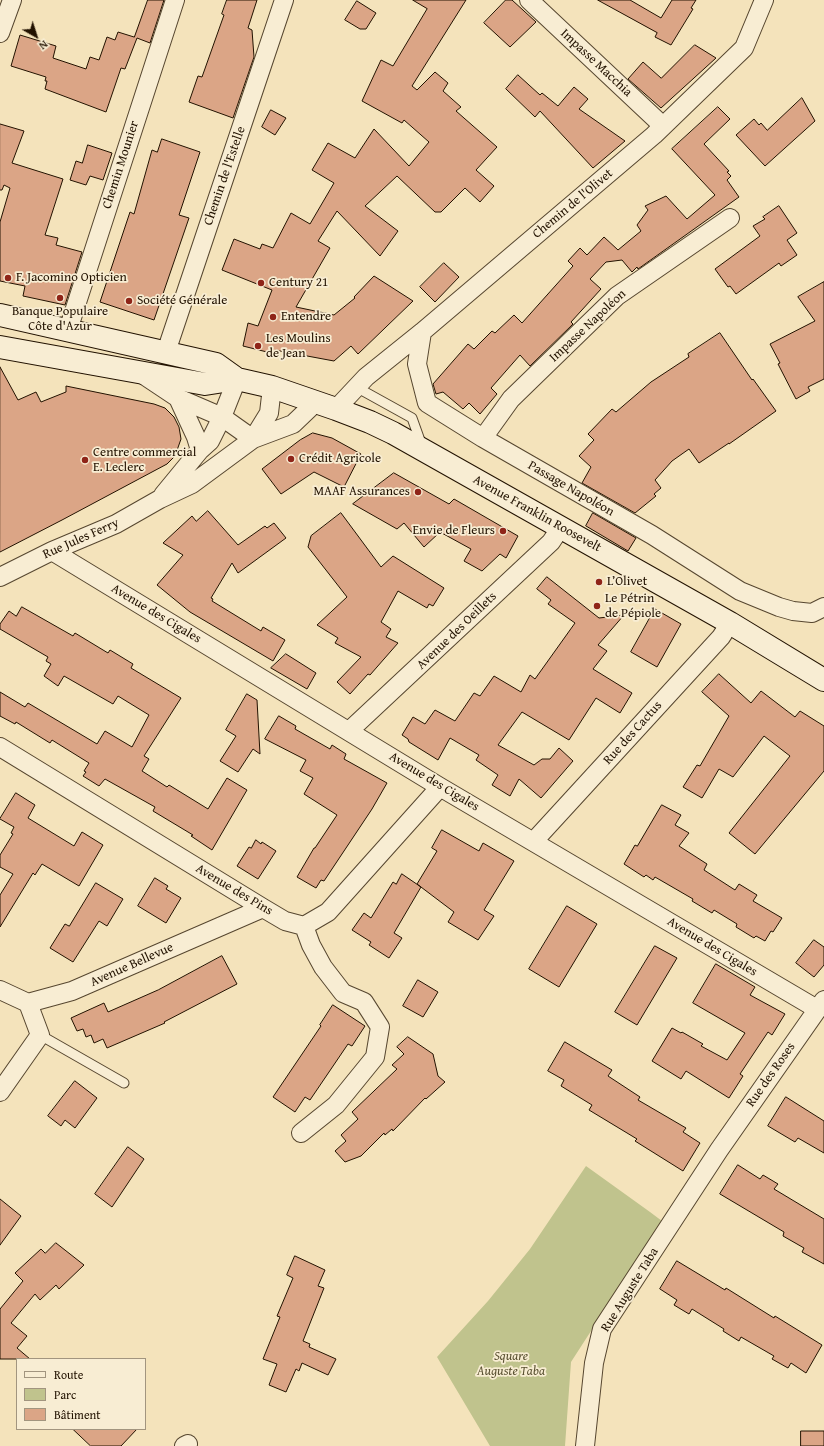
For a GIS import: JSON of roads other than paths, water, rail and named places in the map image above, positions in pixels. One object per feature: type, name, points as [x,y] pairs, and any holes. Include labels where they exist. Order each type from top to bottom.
[{"type":"main road","name":"Avenue Franklin Roosevelt","points":[[0,315],[216,364],[237,379]]},
{"type":"main road","name":"Avenue Franklin Roosevelt","points":[[0,347],[205,384],[237,379],[272,387],[336,409],[383,428],[730,623],[824,680]]},
{"type":"street","points":[[0,33],[12,0]]},
{"type":"street","name":"Chemin Mounier","points":[[68,330],[175,0]]},
{"type":"street","name":"Chemin de l'Estelle","points":[[166,352],[284,0]]},
{"type":"street","name":"Impasse Macchia","points":[[529,0],[663,126]]},
{"type":"street","name":"Chemin de l'Olivet","points":[[336,409],[356,387],[663,126],[744,48],[764,0]]},
{"type":"street","name":"Impasse Napoléon","points":[[483,438],[511,399],[617,296],[730,218]]},
{"type":"street","name":"Passage Napoléon","points":[[422,332],[417,364],[427,403],[483,438],[652,535],[740,591],[779,607],[812,614],[824,607]]},
{"type":"street","name":"Avenue Franklin Roosevelt","points":[[139,372],[178,398],[222,416],[253,439]]},
{"type":"street","name":"Rue Jules Ferry","points":[[160,499],[200,450],[210,441],[237,379]]},
{"type":"street","name":"Rue Jules Ferry","points":[[253,439],[269,413],[272,387]]},
{"type":"street","points":[[178,398],[196,436],[200,450]]},
{"type":"street","name":"Rue Jules Ferry","points":[[0,577],[116,524],[160,499],[192,484],[253,439],[293,424],[315,403]]},
{"type":"street","name":"Avenue des Oeillets","points":[[350,731],[551,542],[561,527]]},
{"type":"street","name":"Avenue des Cigales","points":[[52,552],[350,731],[440,787],[820,1004]]},
{"type":"street","name":"Rue des Cactus","points":[[534,841],[716,643],[730,623]]},
{"type":"street","name":"Avenue des Pins","points":[[0,747],[285,921],[304,926]]},
{"type":"street","points":[[301,1133],[336,1105],[375,1057],[380,1027],[364,1002],[343,993],[323,968],[311,945],[304,926],[328,912],[440,787]]},
{"type":"street","name":"Avenue Bellevue","points":[[28,1003],[72,991],[263,908]]},
{"type":"street","points":[[0,990],[28,1003],[40,1035],[0,1092]]},
{"type":"street","name":"Rue des Roses","points":[[719,1150],[820,1004]]},
{"type":"street","name":"Rue Auguste Taba","points":[[585,1446],[594,1363],[602,1329],[719,1150]]},
{"type":"lane","points":[[356,387],[412,418],[424,451]]},
{"type":"lane","points":[[40,1035],[124,1083]]},
{"type":"place","name":"F. Jacomino Opticien","points":[[8,278]]},
{"type":"place","name":"Century 21","points":[[261,283]]},
{"type":"place","name":"Banque Populaire Côte d'Azur","points":[[60,298]]},
{"type":"place","name":"Société Générale","points":[[129,301]]},
{"type":"place","name":"Entendre","points":[[273,317]]},
{"type":"place","name":"Les Moulins de Jean","points":[[258,346]]},
{"type":"place","name":"Crédit Agricole","points":[[291,459]]},
{"type":"place","name":"Centre commercial E. Leclerc","points":[[85,460]]},
{"type":"place","name":"MAAF Assurances","points":[[418,492]]},
{"type":"place","name":"Envie de Fleurs","points":[[503,531]]},
{"type":"place","name":"L’Olivet","points":[[599,582]]},
{"type":"place","name":"Le Pétrin de Pépiole","points":[[597,606]]},
{"type":"park label","name":"Square Auguste Taba","points":[[511,1364]]}]
